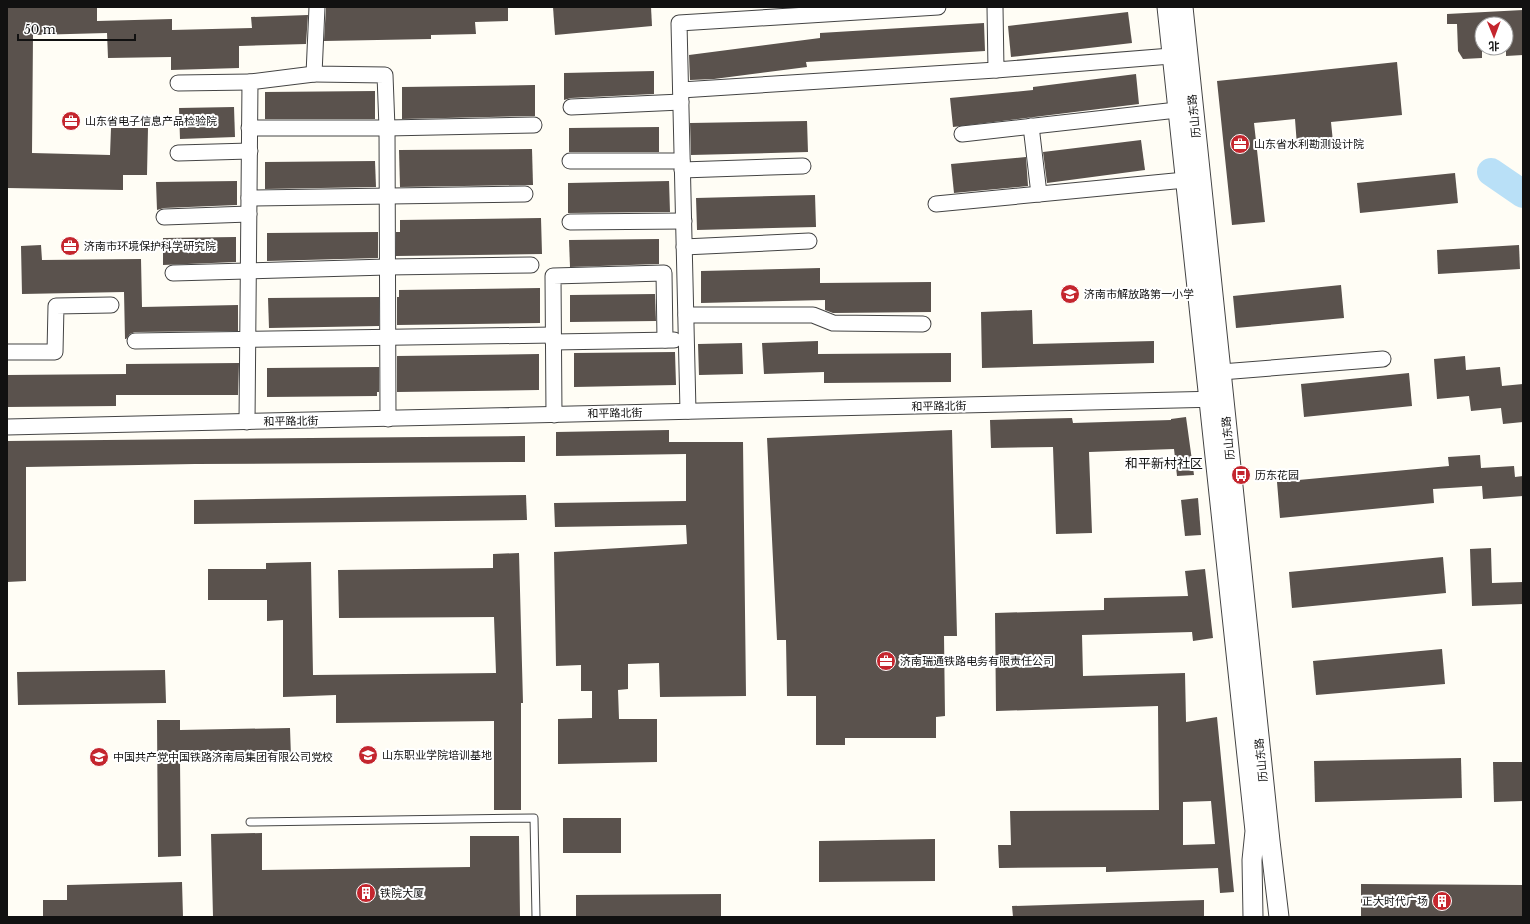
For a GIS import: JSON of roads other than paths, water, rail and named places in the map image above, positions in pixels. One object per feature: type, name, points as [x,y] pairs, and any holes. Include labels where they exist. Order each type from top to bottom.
[{"type":"street","points":[[314,74],[317,7]]},
{"type":"street","points":[[688,412],[680,23],[938,7]]},
{"type":"street","points":[[995,7],[996,70]]},
{"type":"street","name":"历山东路","points":[[1167,7],[1185,180],[1216,399],[1279,917]]},
{"type":"street","name":"历山东路","points":[[1183,7],[1221,372],[1216,399],[1255,831],[1252,860],[1253,917]]},
{"type":"street","points":[[571,107],[681,96],[1171,56]]},
{"type":"street","points":[[178,83],[250,82],[314,74],[385,75],[387,128],[388,418]]},
{"type":"street","points":[[248,422],[250,82]]},
{"type":"street","points":[[962,134],[1177,110]]},
{"type":"street","points":[[249,128],[387,128],[534,125]]},
{"type":"street","points":[[1031,126],[1039,194]]},
{"type":"street","points":[[178,153],[250,151]]},
{"type":"street","points":[[570,161],[682,165],[804,166]]},
{"type":"street","points":[[936,204],[1185,180]]},
{"type":"street","points":[[249,198],[525,194]]},
{"type":"street","points":[[164,217],[249,214]]},
{"type":"street","points":[[570,222],[684,221]]},
{"type":"street","points":[[684,247],[809,241]]},
{"type":"street","points":[[173,273],[387,267],[531,265]]},
{"type":"street","points":[[554,415],[553,276],[664,274],[665,340]]},
{"type":"street","points":[[7,352],[55,352],[56,306],[111,305]]},
{"type":"street","points":[[686,315],[813,315],[833,323],[923,324]]},
{"type":"street","points":[[134,341],[388,337],[686,340]]},
{"type":"street","points":[[1221,372],[1383,359]]},
{"type":"street","name":"和平路北街","points":[[7,427],[1216,399]]},
{"type":"lane","points":[[250,822],[534,818],[536,917]]},
{"type":"waterway","points":[[1491,172],[1523,194]]},
{"type":"place","name":"山东省电子信息产品检验院","points":[[71,121]]},
{"type":"place","name":"山东省水利勘测设计院","points":[[1240,144]]},
{"type":"place","name":"济南市环境保护科学研究院","points":[[70,246]]},
{"type":"place","name":"济南市解放路第一小学","points":[[1070,294]]},
{"type":"place","name":"历东花园","points":[[1241,475]]},
{"type":"place","name":"济南瑞通铁路电务有限责任公司","points":[[886,661]]},
{"type":"place","name":"山东职业学院培训基地","points":[[368,755]]},
{"type":"place","name":"中国共产党中国铁路济南局集团有限公司党校","points":[[99,757]]},
{"type":"place","name":"铁院大厦","points":[[366,893]]},
{"type":"place","name":"正大时代广场","points":[[1442,901]]},
{"type":"district","name":"和平新村社区","points":[[1164,463]]}]
